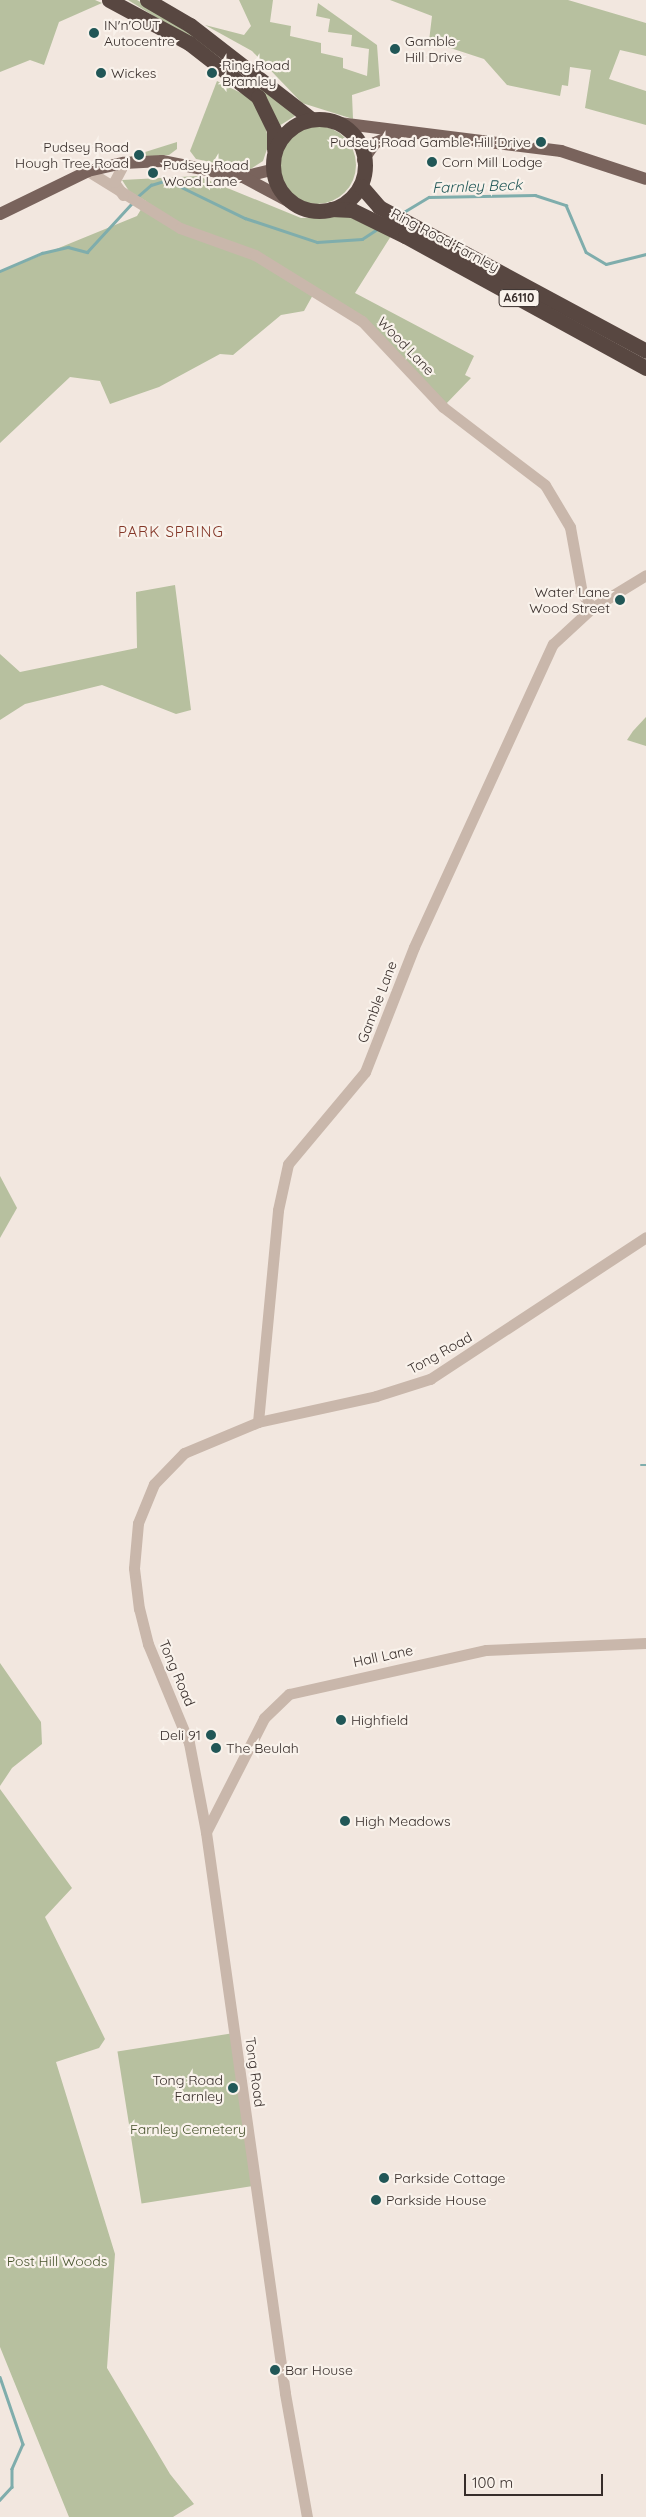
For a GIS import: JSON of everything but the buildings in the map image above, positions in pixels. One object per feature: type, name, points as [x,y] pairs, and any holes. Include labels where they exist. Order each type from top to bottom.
[{"type":"highway","points":[[109,0],[189,43],[258,97],[274,130],[273,163],[277,186],[290,202]]},
{"type":"highway","points":[[146,0],[190,25],[310,118],[339,123],[354,133],[363,160],[361,186]]},
{"type":"highway","points":[[273,163],[284,133],[310,118]]},
{"type":"highway","name":"Ring Road Farnley","points":[[361,186],[379,207],[406,222],[428,241],[646,368]]},
{"type":"highway","name":"A6110","points":[[290,202],[313,212],[331,209],[350,200],[361,186]]},
{"type":"highway","name":"Ring Road Farnley","points":[[331,209],[366,217],[392,230],[428,241],[646,351]]},
{"type":"main road","points":[[339,123],[399,133],[561,152],[646,179]]},
{"type":"main road","points":[[363,160],[375,143],[399,133]]},
{"type":"main road","points":[[0,214],[88,172],[124,163],[182,162],[243,177],[290,202]]},
{"type":"main road","points":[[243,177],[273,163]]},
{"type":"street","points":[[124,163],[114,182],[124,196]]},
{"type":"street","name":"Wood Lane","points":[[88,172],[143,209],[180,228],[255,255],[362,321],[443,407],[545,485],[570,527],[580,563],[582,593],[592,608]]},
{"type":"street","name":"Gamble Lane","points":[[258,1422],[278,1210],[288,1164],[365,1072],[414,947],[544,661],[567,628],[592,608],[646,575]]},
{"type":"street","name":"Tong Road","points":[[307,2517],[285,2393],[206,1832],[189,1743],[148,1644],[139,1609],[134,1568],[138,1523],[154,1484],[169,1465],[211,1439],[258,1422],[376,1396],[430,1379],[646,1237]]},
{"type":"street","name":"Hall Lane","points":[[206,1832],[264,1718],[289,1694],[486,1650],[646,1642]]},
{"type":"green space","points":[[0,0],[95,0],[102,3],[59,22],[44,65],[30,60],[0,72]]},
{"type":"green space","points":[[128,0],[137,0],[170,19],[223,59]]},
{"type":"green space","points":[[239,0],[273,0],[270,22],[291,26],[290,36],[321,43],[321,53],[343,58],[343,68],[367,76],[369,49],[351,46],[352,35],[328,32],[330,19],[316,16],[318,3],[377,45],[380,86],[352,95],[353,119],[302,103],[252,51],[205,25],[244,35],[251,26]]},
{"type":"green space","points":[[390,0],[568,0],[646,23],[646,56],[620,50],[609,79],[646,91],[646,125],[585,108],[591,70],[570,67],[568,86],[562,85],[560,96],[507,85],[484,59],[429,41],[432,16]]},
{"type":"green space","points":[[247,74],[295,116],[279,126],[265,96],[244,77]]},
{"type":"green space","points":[[217,81],[249,97],[262,111],[269,143],[263,161],[249,170],[196,159],[190,151]]},
{"type":"green space","points":[[317,126],[332,129],[345,137],[353,150],[356,165],[353,180],[345,193],[332,201],[317,204],[302,201],[289,193],[281,180],[278,165],[281,150],[289,137],[302,129]]},
{"type":"green space","points":[[177,142],[177,149],[169,155],[126,158]]},
{"type":"green space","points":[[198,176],[301,218],[347,216],[391,236],[355,293],[474,356],[465,375],[471,378],[443,407],[378,336],[314,293],[304,311],[281,315],[233,355],[220,354],[159,387],[110,404],[100,381],[70,377],[0,443],[0,272],[137,216],[146,201],[129,191],[122,180]]},
{"type":"green space","points":[[175,585],[191,710],[176,714],[102,685],[25,704],[0,720],[0,654],[20,672],[137,648],[136,592]]},
{"type":"green space","points":[[646,717],[646,746],[627,740],[633,731]]},
{"type":"green space","points":[[0,1176],[17,1208],[0,1238]]},
{"type":"green space","points":[[0,1663],[41,1722],[42,1744],[12,1768],[0,1786]]},
{"type":"green space","name":"Post Hill Woods","points":[[0,1789],[72,1888],[45,1917],[105,2039],[99,2048],[56,2062],[115,2254],[107,2368],[170,2474],[194,2504],[173,2517],[69,2517],[0,2347]]},
{"type":"green space","name":"Farnley Cemetery","points":[[234,2033],[258,2185],[142,2204],[117,2051]]},
{"type":"waterway","name":"Farnley Beck","points":[[136,198],[151,185],[167,180],[245,218],[317,242],[362,239],[379,228]]},
{"type":"waterway","name":"Farnley Beck","points":[[402,213],[429,197],[535,195],[566,205],[586,252],[606,264],[646,254]]},
{"type":"waterway","name":"Farnley Beck","points":[[0,271],[42,253],[68,247],[87,252],[133,202]]},
{"type":"waterway","points":[[641,1465],[646,1465]]},
{"type":"waterway","points":[[0,2377],[23,2444],[12,2469],[12,2487],[0,2500]]},
{"type":"place","name":"IN'n'OUT Autocentre","points":[[94,33]]},
{"type":"place","name":"Gamble Hill Drive","points":[[395,49]]},
{"type":"place","name":"Wickes","points":[[101,73]]},
{"type":"place","name":"Ring Road Bramley","points":[[212,73]]},
{"type":"place","name":"Pudsey Road Gamble Hill Drive","points":[[541,142]]},
{"type":"place","name":"Pudsey Road Hough Tree Road","points":[[139,155]]},
{"type":"place","name":"Corn Mill Lodge","points":[[432,162]]},
{"type":"place","name":"Pudsey Road Wood Lane","points":[[153,173]]},
{"type":"place","name":"Water Lane Wood Street","points":[[620,600]]},
{"type":"place","name":"Highfield","points":[[341,1720]]},
{"type":"place","name":"Deli 91","points":[[211,1735]]},
{"type":"place","name":"The Beulah","points":[[216,1748]]},
{"type":"place","name":"High Meadows","points":[[345,1821]]},
{"type":"place","name":"Tong Road Farnley","points":[[233,2088]]},
{"type":"place","name":"Parkside Cottage","points":[[384,2178]]},
{"type":"place","name":"Parkside House","points":[[376,2200]]},
{"type":"place","name":"Bar House","points":[[275,2370]]},
{"type":"district","name":"PARK SPRING","points":[[171,532]]}]
